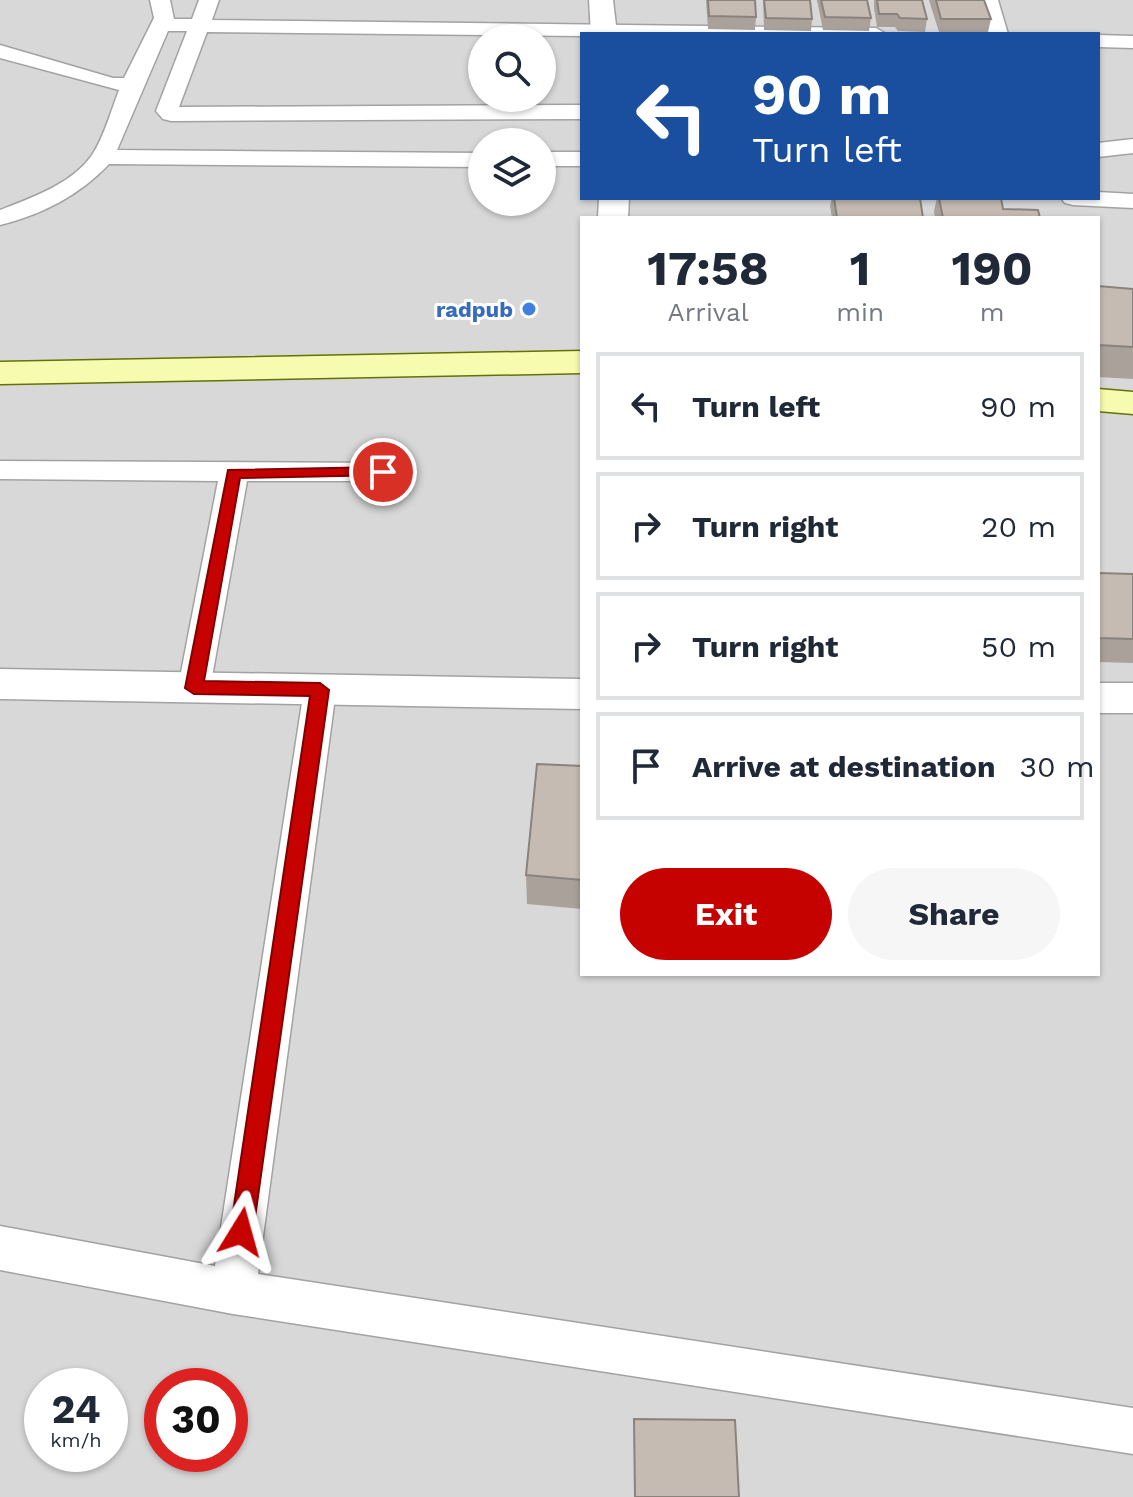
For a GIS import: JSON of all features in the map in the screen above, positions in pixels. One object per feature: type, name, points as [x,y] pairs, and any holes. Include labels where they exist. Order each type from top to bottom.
[{"type":"main road","points":[[0,373],[580,362]]},
{"type":"main road","points":[[524,363],[580,377]]},
{"type":"main road","points":[[1100,400],[1133,403]]},
{"type":"main road","points":[[1100,426],[1133,428]]},
{"type":"street","points":[[0,218],[35,205],[80,181],[103,157],[132,84],[164,18],[160,0]]},
{"type":"street","points":[[209,0],[167,111],[171,114],[580,112]]},
{"type":"street","points":[[601,0],[604,32]]},
{"type":"street","points":[[988,0],[997,32]]},
{"type":"street","points":[[88,77],[157,33],[200,26],[450,21],[591,32]]},
{"type":"street","points":[[1100,41],[1133,42]]},
{"type":"street","points":[[0,51],[112,84],[132,84]]},
{"type":"street","points":[[1100,150],[1133,146]]},
{"type":"street","points":[[103,157],[468,160]]},
{"type":"street","points":[[556,159],[580,159]]},
{"type":"street","points":[[1100,199],[1133,201]]},
{"type":"street","points":[[0,470],[383,472]]},
{"type":"street","points":[[194,688],[234,473]]},
{"type":"street","points":[[0,684],[580,694]]},
{"type":"street","points":[[233,1292],[320,690]]},
{"type":"street","points":[[1100,698],[1133,698]]},
{"type":"street","points":[[0,1248],[233,1292],[1133,1431]]},
{"type":"shaded area","points":[[0,0],[1133,0],[1133,1497],[0,1497]]},
{"type":"building","points":[[708,0],[755,0],[756,17],[709,16]]},
{"type":"building","points":[[764,0],[810,0],[812,19],[766,18]]},
{"type":"building","points":[[821,0],[867,0],[871,18],[825,17]]},
{"type":"building","points":[[877,0],[922,0],[927,19],[879,14]]},
{"type":"building","points":[[936,0],[984,0],[991,19],[941,19]]},
{"type":"building","points":[[834,200],[920,200],[923,216],[837,216]]},
{"type":"building","points":[[939,200],[1001,200],[1003,209],[1038,210],[1040,216],[943,216]]},
{"type":"building","points":[[1100,286],[1133,289],[1133,347],[1100,345]]},
{"type":"building","points":[[1100,573],[1133,574],[1133,639],[1100,638]]},
{"type":"building","points":[[537,764],[580,766],[580,880],[526,875]]},
{"type":"building","points":[[634,1419],[735,1420],[739,1497],[635,1497]]},
{"type":"place","name":"radpub","points":[[529,309]]},
{"type":"route","points":[[241,1232],[320,690],[194,688],[234,473],[383,472]]}]
